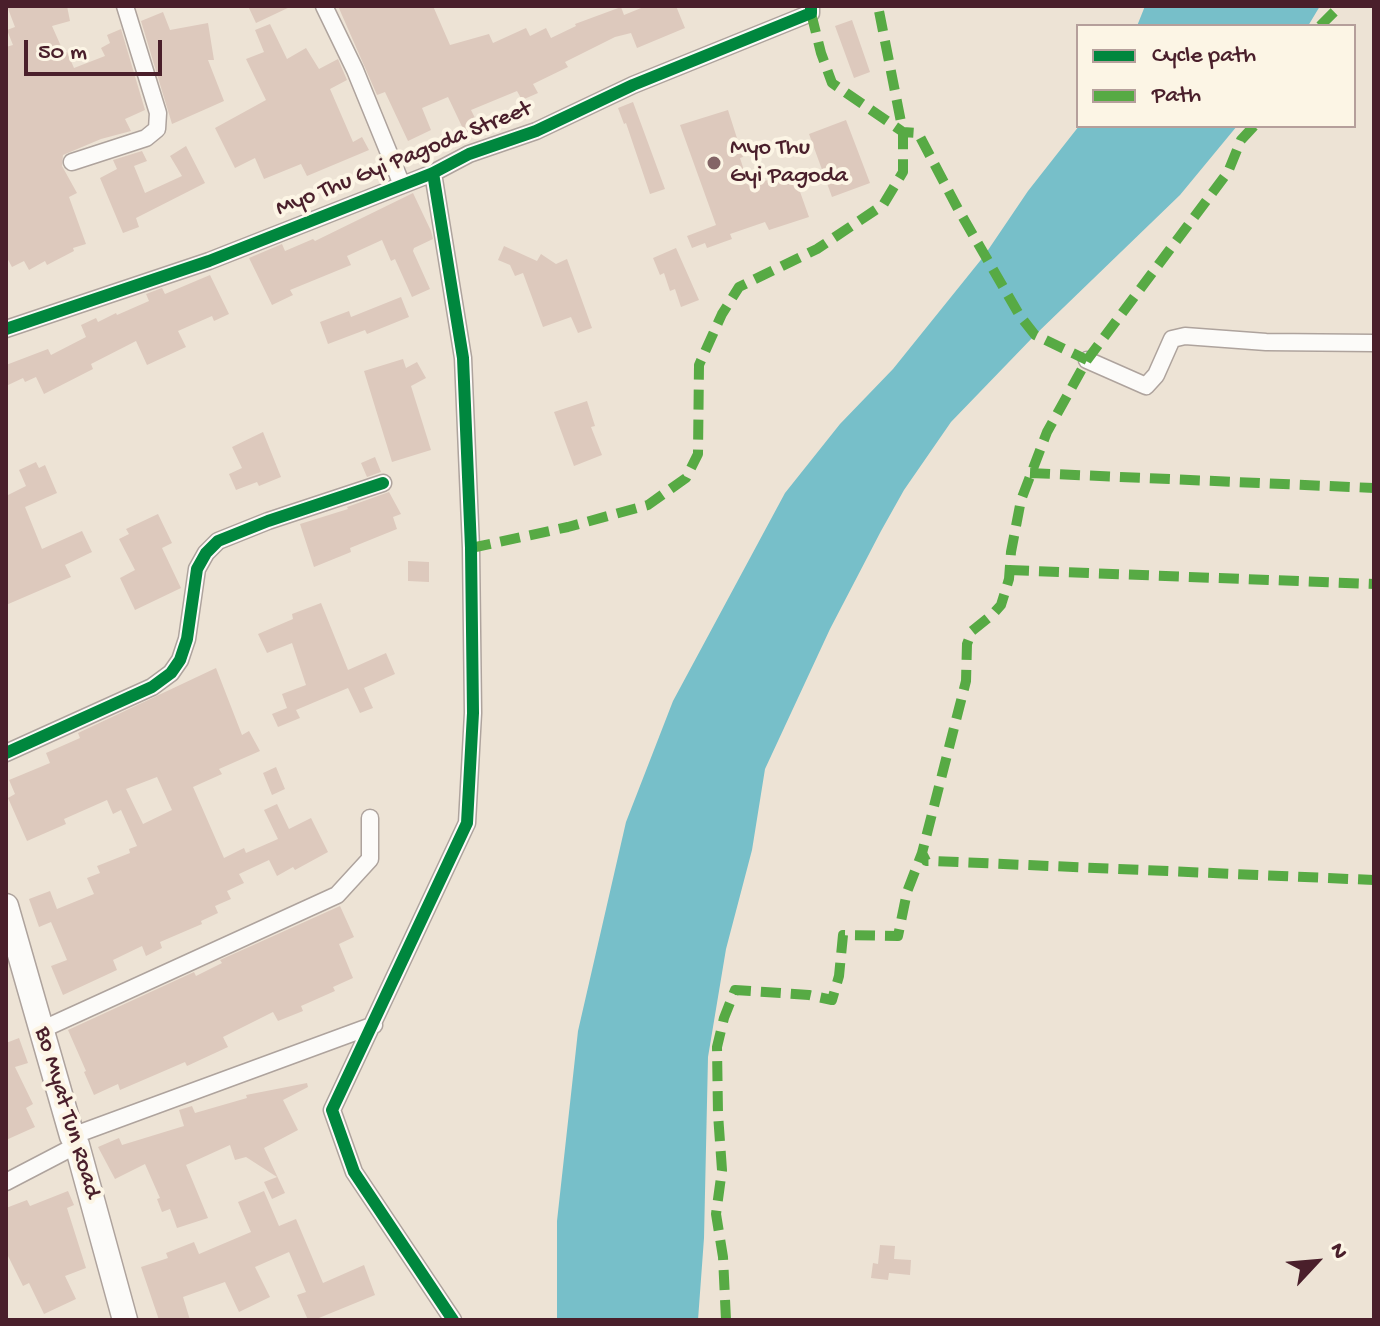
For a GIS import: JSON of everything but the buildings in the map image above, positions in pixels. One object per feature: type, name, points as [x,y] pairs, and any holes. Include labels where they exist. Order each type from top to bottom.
[{"type":"main road","name":"Bo Myat Tun Road","points":[[6,906],[125,1320]]},
{"type":"street","points":[[72,162],[146,138],[157,129],[158,113],[125,6]]},
{"type":"street","points":[[324,6],[355,70],[402,185]]},
{"type":"street","name":"Myo Thu Gyi Pagoda Street","points":[[6,329],[209,261],[433,173],[469,154],[536,131],[633,85],[811,10]]},
{"type":"street","points":[[433,173],[463,358],[471,548],[473,713],[467,823],[332,1110],[354,1172],[453,1320]]},
{"type":"street","points":[[1087,360],[1146,386],[1156,375],[1172,339],[1185,336],[1266,342],[1374,343]]},
{"type":"street","points":[[6,753],[152,687],[171,673],[180,660],[187,639],[197,569],[218,541],[383,483]]},
{"type":"street","points":[[41,1030],[337,895],[370,859],[370,818]]},
{"type":"street","points":[[6,1182],[75,1141],[374,1025]]},
{"type":"water","points":[[1145,6],[1320,6],[1309,24],[1138,24]]},
{"type":"water","points":[[1077,128],[1235,128],[1180,195],[1035,335],[951,422],[904,490],[881,531],[830,629],[765,769],[752,850],[726,949],[708,1057],[704,1238],[698,1320],[557,1320],[557,1221],[578,1031],[626,822],[673,701],[785,493],[840,424],[893,369],[984,256],[1028,191]]},
{"type":"marked path","points":[[471,548],[568,527],[648,505],[686,478],[698,454],[699,365],[722,314],[739,287],[817,249],[883,205],[903,172],[903,132],[878,6]]},
{"type":"marked path","points":[[1322,24],[1340,6]]},
{"type":"marked path","points":[[811,13],[832,83],[903,132],[918,133],[1020,316],[1035,335],[1087,360]]},
{"type":"marked path","points":[[1252,128],[1241,140],[1228,172],[1087,360],[1047,432],[1021,500],[1009,579],[1001,605],[972,631],[967,644],[966,681],[922,853],[926,861],[1374,880]]},
{"type":"marked path","points":[[1030,473],[1374,488]]},
{"type":"marked path","points":[[1009,570],[1374,584]]},
{"type":"marked path","points":[[726,1320],[723,1257],[716,1214],[722,1170],[717,1047],[735,990],[809,995],[832,1000],[839,976],[843,935],[898,936],[907,892],[922,853]]},
{"type":"cycle path","points":[[6,329],[209,261],[433,173],[469,154],[536,131],[633,85],[811,13],[811,6]]},
{"type":"cycle path","points":[[433,173],[463,358],[471,548],[473,713],[467,823],[332,1110],[354,1172],[453,1320]]},
{"type":"cycle path","points":[[6,753],[152,687],[171,673],[180,660],[187,639],[197,569],[218,541],[383,483]]},
{"type":"place","name":"Myo Thu Gyi Pagoda","points":[[714,163]]}]
